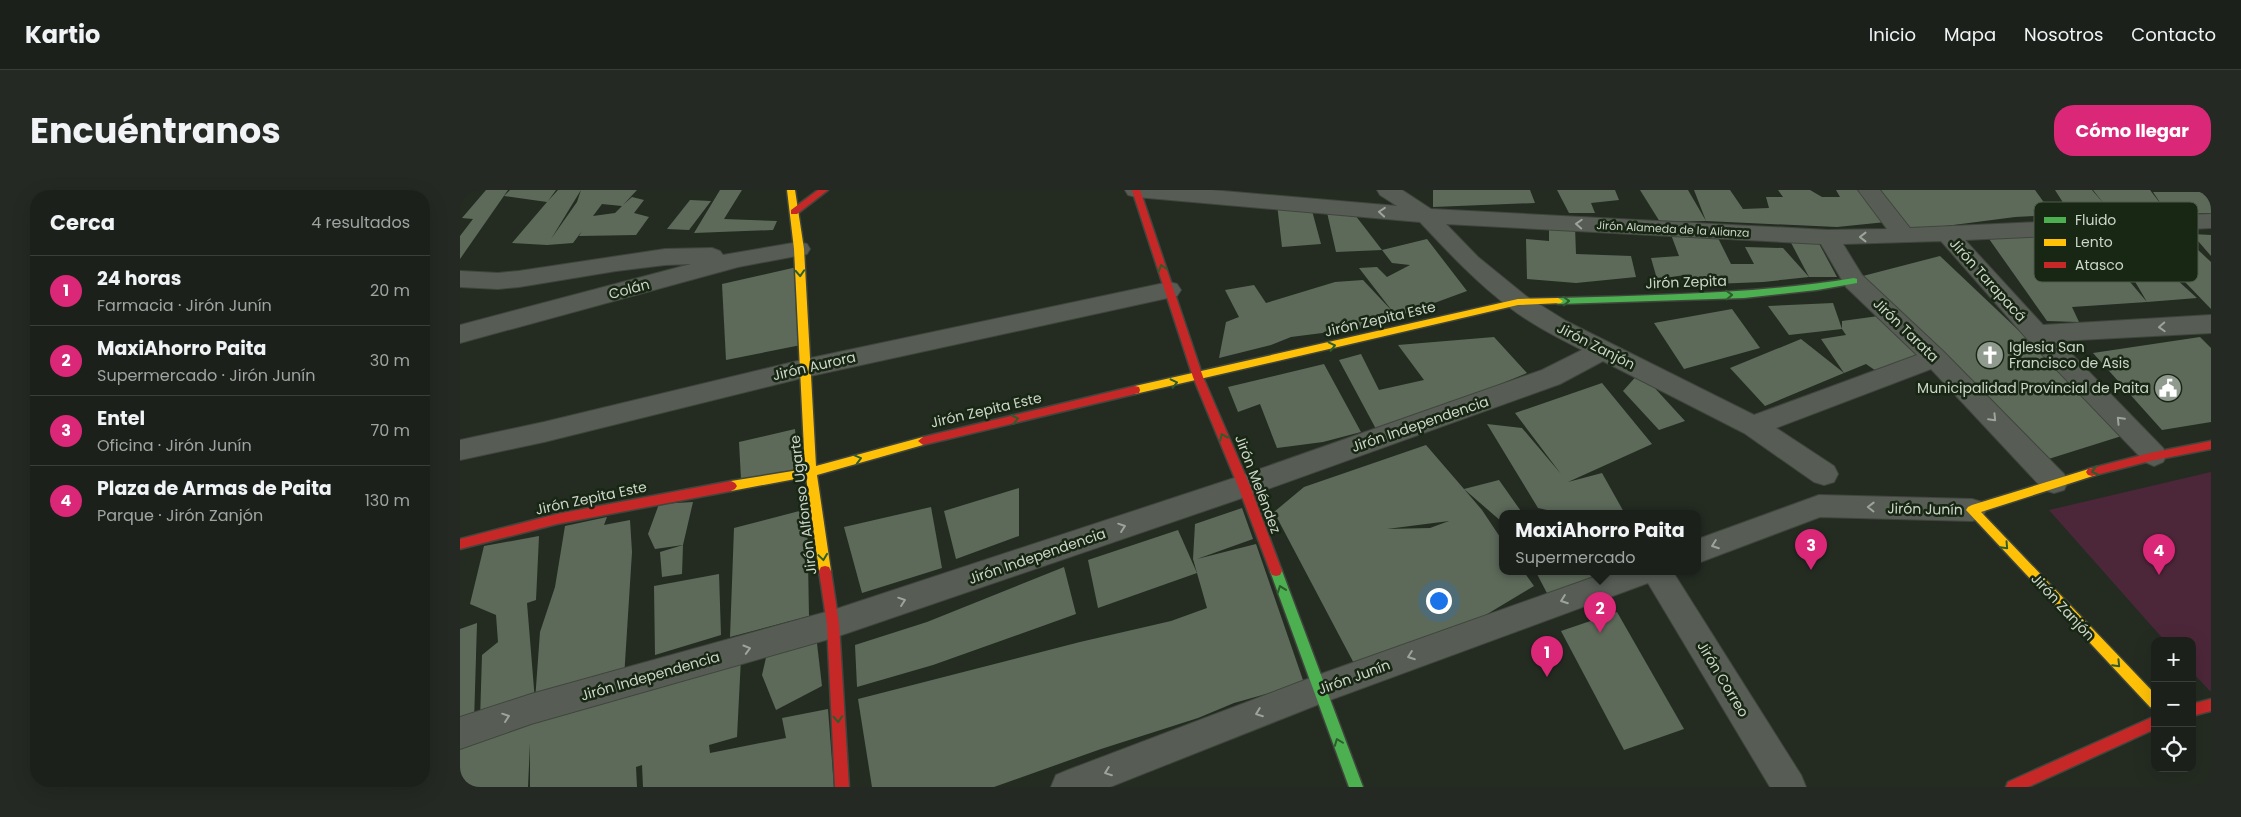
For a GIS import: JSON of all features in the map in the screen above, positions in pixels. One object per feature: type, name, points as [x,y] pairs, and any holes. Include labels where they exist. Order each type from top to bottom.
[{"type":"street","name":"Jirón Alfonso Ugarte","points":[[791,190],[799,249],[811,472],[833,624],[842,787]]},
{"type":"street","points":[[794,212],[824,190]]},
{"type":"street","name":"Jirón Alameda de la Alianza","points":[[1136,190],[1426,216],[1828,237],[1904,236],[2034,230]]},
{"type":"street","name":"Jirón Meléndez","points":[[1136,190],[1198,377],[1244,486],[1318,690],[1356,787]]},
{"type":"street","name":"Jirón Zanjón","points":[[1388,190],[1426,216],[1470,262],[1518,302],[1557,328],[1753,426],[1824,474]]},
{"type":"street","points":[[1869,190],[1904,236]]},
{"type":"street","name":"Jirón Alameda de la Alianza","points":[[2198,222],[2211,221]]},
{"type":"street","name":"Jirón Tarapacá","points":[[1947,234],[2037,334],[2154,455]]},
{"type":"street","name":"Jirón Tarata","points":[[1828,237],[1854,281],[1935,358],[2054,482]]},
{"type":"street","name":"Colán","points":[[460,334],[738,259],[799,249]]},
{"type":"street","points":[[460,279],[519,280],[616,263],[665,257],[703,255],[738,259]]},
{"type":"street","name":"Jirón Zepita","points":[[1518,302],[1744,295],[1817,288],[1854,281]]},
{"type":"street","name":"Jirón Aurora","points":[[460,450],[544,432],[806,368],[1169,290]]},
{"type":"street","name":"Jirón Zepita Este","points":[[460,544],[557,519],[811,472],[947,434],[1518,302]]},
{"type":"street","points":[[2037,334],[2211,324]]},
{"type":"street","name":"Jirón Independencia","points":[[460,733],[531,709],[833,624],[1244,486],[1551,377],[1604,350]]},
{"type":"street","points":[[1753,426],[1935,358]]},
{"type":"street","name":"Jirón Junín","points":[[1701,550],[1819,506],[1972,510],[2054,482],[2154,455],[2211,445]]},
{"type":"street","name":"Jirón Zanjón","points":[[1972,510],[2151,699]]},
{"type":"street","name":"Jirón Junín","points":[[1068,787],[1318,690],[1635,575]]},
{"type":"street","name":"Jirón Correo","points":[[1659,575],[1789,787]]},
{"type":"street","points":[[2196,709],[2211,705]]},
{"type":"street","points":[[2013,787],[2151,724]]},
{"type":"shaded area","points":[[2211,472],[2211,691],[2196,676],[2196,637],[2161,637],[2049,510]]},
{"type":"building","points":[[486,190],[508,190],[460,259],[460,236],[473,219],[462,218]]},
{"type":"building","points":[[510,190],[556,190],[548,201],[558,190],[581,190],[637,190],[623,205],[632,197],[644,200],[634,213],[649,217],[636,235],[579,236],[582,231],[573,243],[547,245],[512,243],[547,202],[504,196]],"holes":[[[581,190],[577,202],[551,239]],[[602,204],[622,206],[615,213],[593,216]]]},
{"type":"building","points":[[720,190],[742,190],[724,219],[777,221],[773,230],[694,233]]},
{"type":"building","points":[[1433,190],[1530,190],[1535,203],[1433,207]]},
{"type":"building","points":[[1557,190],[1615,190],[1619,200],[1591,203],[1595,213],[1569,213]]},
{"type":"building","points":[[1640,190],[1688,190],[1706,221],[1660,222]]},
{"type":"building","points":[[1694,190],[1730,190],[1743,209],[1769,208],[1766,197],[1783,197],[1778,190],[1810,190],[1822,197],[1840,197],[1836,190],[1861,190],[1886,222],[1837,227],[1706,221]]},
{"type":"building","points":[[1880,190],[2035,190],[2044,202],[2034,202],[2034,216],[1907,231]]},
{"type":"building","points":[[2055,190],[2092,190],[2102,202],[2063,202]]},
{"type":"building","points":[[2093,190],[2150,190],[2159,202],[2103,202]]},
{"type":"building","points":[[2153,192],[2211,192],[2211,213],[2198,213],[2198,202],[2160,202]]},
{"type":"building","points":[[690,200],[711,201],[689,230],[667,229]]},
{"type":"building","points":[[1277,204],[1311,207],[1321,244],[1282,247]]},
{"type":"building","points":[[1326,208],[1352,211],[1382,250],[1336,252]]},
{"type":"building","points":[[1549,226],[1575,227],[1576,254],[1631,256],[1636,277],[1576,283],[1527,279],[1526,239],[1549,241]]},
{"type":"building","points":[[1670,232],[1716,234],[1731,264],[1754,264],[1745,247],[1783,248],[1809,277],[1763,282],[1688,285],[1685,275],[1657,279],[1651,258],[1679,256]]},
{"type":"building","points":[[2034,234],[2034,282],[2130,282],[2147,302],[2072,307],[2079,322],[2047,321],[1987,236]]},
{"type":"building","points":[[2198,234],[2211,235],[2211,256],[2198,241]]},
{"type":"building","points":[[1788,237],[1816,238],[1837,277],[1809,277]]},
{"type":"building","points":[[1427,239],[1467,291],[1369,327],[1291,337],[1271,345],[1219,358],[1226,322],[1239,317],[1225,290],[1254,285],[1266,303],[1335,282],[1363,280],[1393,312],[1359,268],[1377,267],[1387,277],[1410,265],[1392,263],[1382,250]]},
{"type":"building","points":[[2198,250],[2211,262],[2211,309],[2185,282],[2198,282]]},
{"type":"building","name":"Iglesia San Francisco de Asis","points":[[1940,256],[2128,434],[2039,462],[1859,277]]},
{"type":"building","points":[[797,267],[801,345],[726,360],[722,284]]},
{"type":"building","points":[[2135,282],[2179,282],[2197,298],[2147,302]]},
{"type":"building","points":[[1833,303],[1842,329],[1789,335],[1768,306]]},
{"type":"building","points":[[1732,309],[1760,348],[1684,369],[1654,323]]},
{"type":"building","points":[[1886,315],[1928,358],[1882,375],[1866,364],[1844,373],[1821,339],[1846,335],[1842,329],[1842,321]]},
{"type":"building","points":[[1494,337],[1527,373],[1444,407],[1376,429],[1339,360],[1361,354],[1379,390],[1424,380],[1398,345]]},
{"type":"building","name":"Municipalidad Provincial de Paita","points":[[2200,337],[2211,348],[2211,422],[2162,430],[2093,353]]},
{"type":"building","points":[[1801,339],[1844,373],[1765,406],[1730,368]]},
{"type":"building","points":[[1324,364],[1361,432],[1323,442],[1277,448],[1260,404],[1238,412],[1228,387]]},
{"type":"building","points":[[1640,372],[1685,421],[1659,430],[1623,391]]},
{"type":"building","points":[[1602,383],[1652,444],[1568,482],[1602,473],[1623,510],[1547,510],[1538,508],[1487,424],[1522,428],[1561,474],[1515,413]]},
{"type":"building","points":[[795,429],[798,469],[741,479],[739,442]]},
{"type":"building","points":[[1426,445],[1482,510],[1499,536],[1499,575],[1526,575],[1534,586],[1444,640],[1358,671],[1274,512],[1304,487]],"holes":[[[1449,521],[1430,528],[1387,529]]]},
{"type":"building","points":[[1499,480],[1520,510],[1499,510],[1499,519],[1464,489]]},
{"type":"building","points":[[1019,488],[1019,536],[956,559],[944,511]]},
{"type":"building","points":[[693,502],[683,545],[655,549],[648,534],[659,504]]},
{"type":"building","points":[[931,507],[942,568],[862,593],[844,527]]},
{"type":"building","points":[[1242,508],[1253,539],[1197,559],[1256,544],[1304,683],[1234,703],[1198,718],[1101,749],[994,787],[872,787],[858,699],[1080,642],[1171,621],[1207,608],[1193,559],[1195,524]]},
{"type":"building","points":[[807,509],[809,616],[730,637],[734,528]]},
{"type":"building","points":[[607,517],[604,525],[630,520],[632,552],[624,678],[480,720],[482,655],[498,642],[496,615],[470,604],[484,546],[539,536],[536,600],[527,603],[535,701],[540,632],[555,587],[565,526]]},
{"type":"building","points":[[1178,530],[1197,573],[1098,608],[1088,560]]},
{"type":"building","points":[[683,545],[682,574],[662,577],[660,552]]},
{"type":"building","points":[[1064,567],[1076,614],[933,665],[857,687],[855,645],[927,622]]},
{"type":"building","points":[[719,574],[721,635],[655,655],[654,586]]},
{"type":"building","points":[[1538,575],[1624,575],[1551,601]]},
{"type":"building","points":[[1617,612],[1684,729],[1624,750],[1561,631]]},
{"type":"building","points":[[477,623],[474,722],[460,725],[460,629]]},
{"type":"building","points":[[816,635],[822,686],[776,710],[762,675],[768,649]]},
{"type":"building","points":[[741,658],[737,737],[709,745],[710,753],[786,738],[782,718],[828,709],[834,787],[643,787],[642,765],[636,767],[637,787],[530,787],[530,743],[528,787],[460,787],[460,740]]},
{"type":"traffic: fast","points":[[1558,301],[1744,294],[1817,287],[1854,281]]},
{"type":"traffic: fast","points":[[1276,571],[1356,787]]},
{"type":"traffic: slow","points":[[791,190],[799,249],[811,472],[825,571]]},
{"type":"traffic: slow","points":[[1135,390],[1518,302],[1558,301]]},
{"type":"traffic: slow","points":[[731,486],[811,472],[923,441]]},
{"type":"traffic: slow","points":[[2092,472],[1972,510],[2151,699]]},
{"type":"traffic: jam","points":[[794,212],[824,190]]},
{"type":"traffic: jam","points":[[1136,190],[1198,377],[1244,486],[1276,571]]},
{"type":"traffic: jam","points":[[923,441],[1135,390]]},
{"type":"traffic: jam","points":[[2092,472],[2150,457],[2211,445]]},
{"type":"traffic: jam","points":[[460,544],[557,519],[731,486]]},
{"type":"traffic: jam","points":[[825,571],[833,624],[842,787]]},
{"type":"traffic: jam","points":[[2196,709],[2211,705]]},
{"type":"traffic: jam","points":[[2013,787],[2151,724]]},
{"type":"place","name":"Iglesia San Francisco de Asis","points":[[1990,355]]},
{"type":"place","name":"Municipalidad Provincial de Paita","points":[[2168,388]]},
{"type":"place","name":"Entel","points":[[1811,570]]},
{"type":"place","name":"Plaza de Armas de Paita","points":[[2159,575]]},
{"type":"place","name":"MaxiAhorro Paita","points":[[1600,633]]},
{"type":"place","name":"24 horas","points":[[1547,677]]}]
